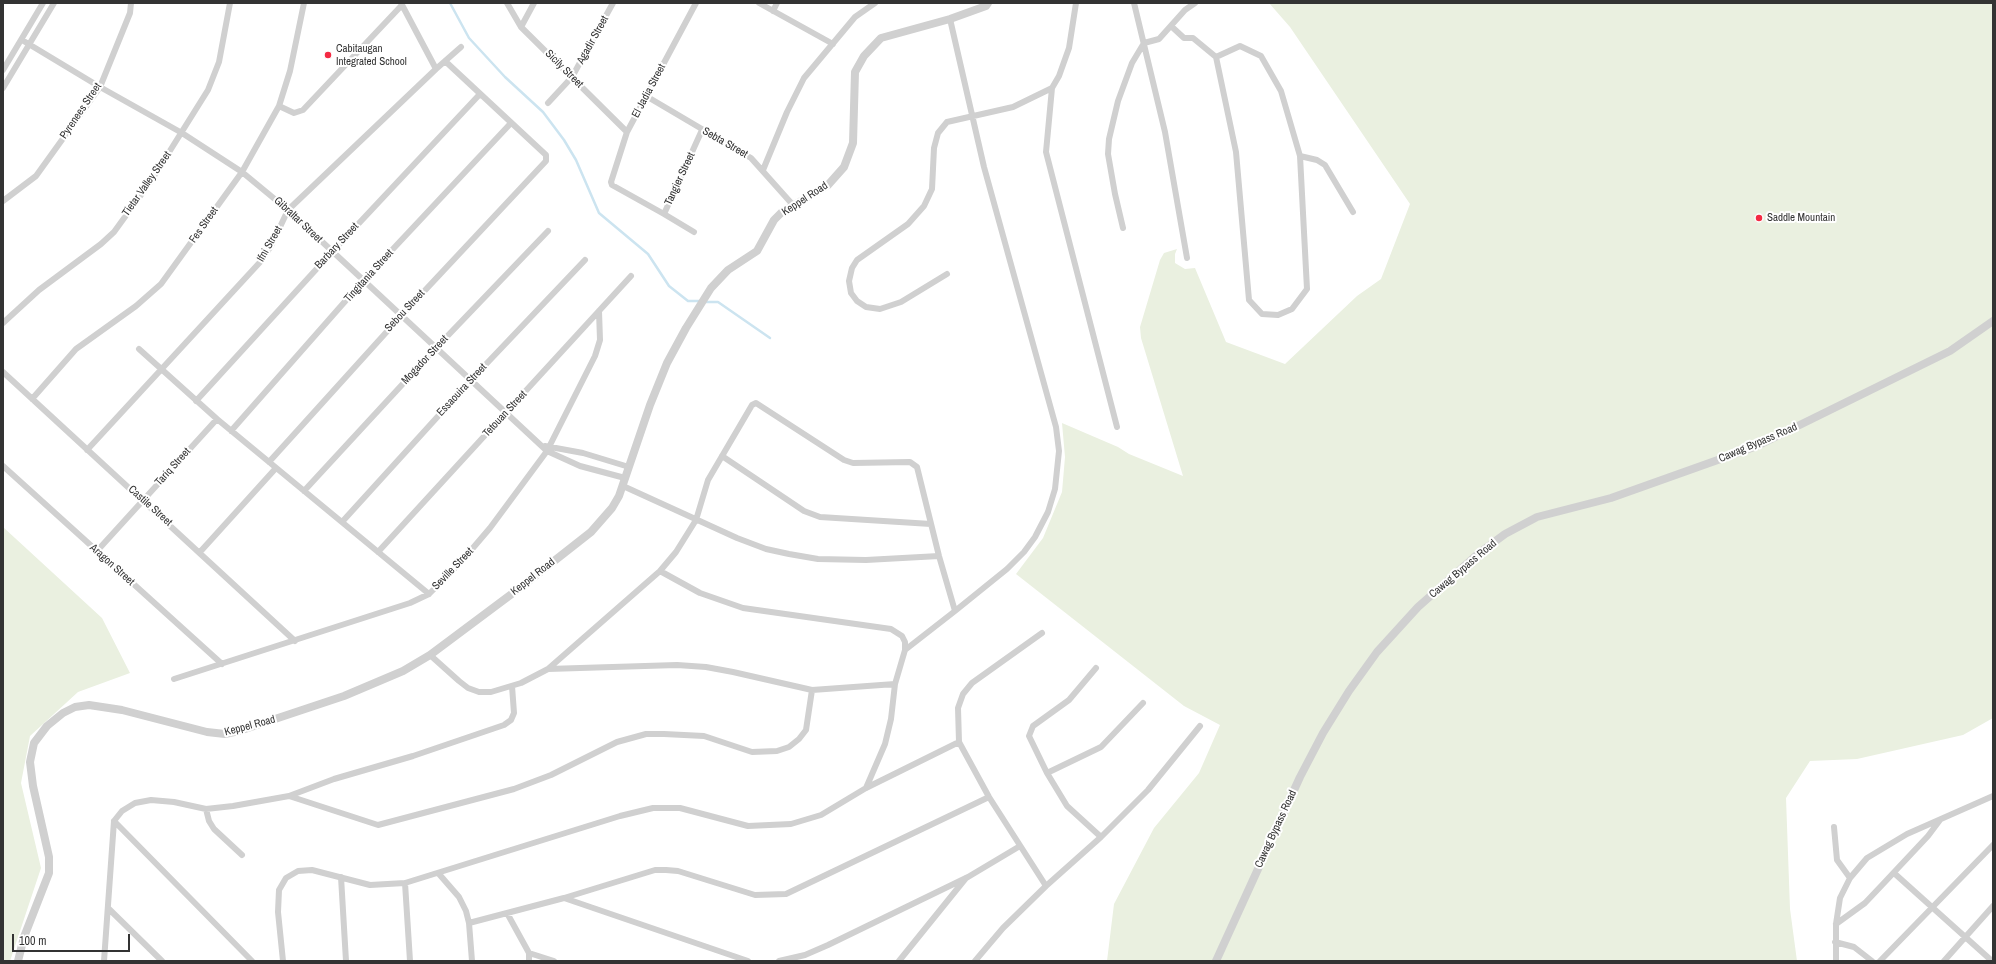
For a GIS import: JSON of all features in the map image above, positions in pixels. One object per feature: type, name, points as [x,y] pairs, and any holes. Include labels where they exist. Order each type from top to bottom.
[{"type":"street","points":[[3,70],[43,3]]},
{"type":"street","points":[[3,88],[30,46],[54,3]]},
{"type":"street","name":"Pyrenees Street","points":[[3,201],[36,176],[100,87],[130,13],[131,3]]},
{"type":"street","name":"Tietar Valley Street","points":[[3,323],[39,290],[101,244],[114,232],[151,181],[208,90],[219,62],[230,3]]},
{"type":"street","name":"Fes Street","points":[[32,399],[70,354],[142,302],[161,284],[242,172],[279,106],[290,71],[304,3]]},
{"type":"street","name":"Sicily Street","points":[[507,3],[521,27],[627,132]]},
{"type":"street","points":[[521,27],[534,3]]},
{"type":"street","name":"Agadir Street","points":[[548,103],[572,77],[613,3]]},
{"type":"street","name":"El Jadia Street","points":[[611,182],[627,132],[696,3]]},
{"type":"street","points":[[759,3],[833,44]]},
{"type":"street","points":[[773,11],[777,3]]},
{"type":"street","points":[[763,170],[804,78],[856,17],[875,3]]},
{"type":"street","name":"Keppel Road","points":[[18,961],[24,937],[47,882],[50,865],[33,786],[31,754],[38,737],[58,716],[75,707],[97,705],[207,732],[232,733],[283,717],[370,686],[402,671],[430,655],[521,587],[591,532],[612,508],[624,482],[650,404],[667,363],[698,307],[711,288],[722,275],[756,251],[774,220],[793,205],[813,195],[834,180],[848,160],[853,142],[855,72],[864,56],[881,38],[950,20],[986,6],[988,3]]},
{"type":"street","points":[[1076,3],[1069,48],[1059,76],[1052,88],[1046,152],[1117,427]]},
{"type":"street","points":[[1134,3],[1165,132],[1187,258]]},
{"type":"street","points":[[1123,228],[1108,154],[1109,139],[1118,101],[1132,63],[1144,43],[1159,39],[1185,10],[1196,3]]},
{"type":"street","points":[[279,106],[294,113],[303,110],[402,4],[436,69]]},
{"type":"street","points":[[905,650],[1008,569],[1024,552],[1035,537],[1048,512],[1055,489],[1059,450],[1056,427],[988,182],[950,20]]},
{"type":"street","points":[[1170,26],[1184,38],[1193,38],[1216,57],[1236,152],[1249,300],[1262,314],[1278,315],[1292,310],[1307,288],[1300,156],[1281,91],[1261,56],[1240,46],[1216,57]]},
{"type":"street","name":"Gibraltar Street","points":[[22,40],[100,87],[182,133],[242,172],[288,210],[540,445],[548,448]]},
{"type":"street","name":"Ifni Street","points":[[87,450],[262,260],[271,246],[288,210],[461,47]]},
{"type":"street","points":[[445,61],[511,123]]},
{"type":"street","points":[[947,274],[909,298],[880,309],[866,307],[857,301],[851,293],[849,281],[852,268],[857,260],[908,224],[924,206],[932,189],[934,148],[938,133],[948,122],[1013,107],[1052,88]]},
{"type":"street","name":"Barbary Street","points":[[196,401],[332,252],[480,94]]},
{"type":"street","name":"Sebta Street","points":[[646,96],[751,158],[793,205]]},
{"type":"street","name":"Sebou Street","points":[[269,462],[400,316],[545,163],[547,159],[546,155],[511,123]]},
{"type":"street","name":"Tingitania Street","points":[[231,431],[363,281],[511,123]]},
{"type":"street","name":"Tangier Street","points":[[611,182],[615,188],[664,214],[702,130]]},
{"type":"street","points":[[1300,156],[1317,160],[1325,165],[1353,212]]},
{"type":"street","points":[[664,214],[694,232]]},
{"type":"street","name":"Mogador Street","points":[[304,491],[548,231]]},
{"type":"street","name":"Essaouira Street","points":[[342,522],[470,381],[585,260]]},
{"type":"street","name":"Tetouan Street","points":[[378,552],[631,276]]},
{"type":"street","name":"Seville Street","points":[[174,679],[410,603],[429,594],[461,562],[486,532],[548,448],[595,356],[600,340],[599,311]]},
{"type":"street","name":"Cawag Bypass Road","points":[[1216,961],[1300,777],[1322,733],[1349,691],[1377,652],[1418,607],[1478,554],[1505,534],[1537,517],[1611,498],[1757,446],[1950,351],[1993,322]]},
{"type":"street","points":[[139,348],[231,431],[429,594]]},
{"type":"street","name":"Castile Street","points":[[3,372],[295,641]]},
{"type":"street","points":[[430,655],[459,681],[479,692],[491,692],[512,686],[548,669],[660,571],[676,552],[696,520],[708,480],[752,405],[757,403],[844,460],[853,463],[915,463],[938,556],[955,611]]},
{"type":"street","name":"Tariq Street","points":[[97,552],[217,419]]},
{"type":"street","points":[[548,448],[580,466],[624,482],[696,520],[766,549],[818,559],[866,560],[938,556]]},
{"type":"street","points":[[548,448],[583,453],[629,466]]},
{"type":"street","points":[[722,456],[804,510],[816,515],[931,524]]},
{"type":"street","name":"Aragon Street","points":[[3,466],[222,664]]},
{"type":"street","points":[[200,552],[276,468]]},
{"type":"street","points":[[660,571],[700,593],[743,608],[891,629],[902,636],[905,642],[905,650],[895,684],[889,730],[878,764],[866,788]]},
{"type":"street","points":[[1042,633],[972,683],[963,694],[958,708],[959,742],[989,797],[1046,886]]},
{"type":"street","points":[[548,669],[677,665],[733,672],[812,690],[895,684]]},
{"type":"street","points":[[1096,668],[1069,700],[1038,722],[1029,736],[1030,742],[1067,806],[1101,836]]},
{"type":"street","points":[[104,961],[114,821],[122,811],[143,801],[174,802],[206,809],[233,806],[289,796],[334,779],[413,756],[504,725],[511,720],[514,713],[512,686]]},
{"type":"street","points":[[289,796],[370,824],[378,825],[514,788],[551,774],[617,742],[646,734],[704,736],[752,752],[777,751],[789,747],[799,739],[806,730],[812,690]]},
{"type":"street","points":[[1047,773],[1101,747],[1143,703]]},
{"type":"street","points":[[975,961],[1003,928],[1148,790],[1200,726]]},
{"type":"street","points":[[283,961],[278,902],[281,885],[291,874],[303,870],[370,884],[405,883],[439,874],[637,811],[653,808],[680,808],[707,814],[738,824],[762,827],[805,822],[821,815],[866,788],[959,742]]},
{"type":"street","points":[[1836,961],[1836,924],[1840,898],[1850,878],[1867,858],[1887,845],[1993,796]]},
{"type":"street","points":[[469,923],[564,898],[655,870],[678,871],[751,894],[763,896],[786,894],[989,797]]},
{"type":"street","points":[[206,809],[209,821],[214,830],[242,855]]},
{"type":"street","points":[[1836,924],[1865,903],[1928,836],[1940,820]]},
{"type":"street","points":[[114,821],[252,961]]},
{"type":"street","points":[[1834,827],[1837,860],[1850,878]]},
{"type":"street","points":[[1880,961],[1993,845]]},
{"type":"street","points":[[778,961],[805,955],[828,945],[968,877],[1020,846]]},
{"type":"street","points":[[1894,872],[1992,961]]},
{"type":"street","points":[[439,874],[459,897],[466,911],[469,923],[472,961]]},
{"type":"street","points":[[341,877],[346,961]]},
{"type":"street","points":[[899,961],[968,877]]},
{"type":"street","points":[[405,883],[410,961]]},
{"type":"street","points":[[564,898],[748,961]]},
{"type":"street","points":[[1944,961],[1967,937],[1993,906]]},
{"type":"street","points":[[108,908],[162,961]]},
{"type":"street","points":[[507,913],[529,953],[529,961]]},
{"type":"street","points":[[1835,942],[1854,947],[1872,961]]},
{"type":"street","points":[[529,953],[554,961]]},
{"type":"green space","points":[[1269,3],[1993,3],[1993,718],[1963,735],[1857,759],[1810,761],[1786,798],[1790,909],[1797,961],[1107,961],[1114,904],[1154,828],[1199,773],[1220,725],[1184,706],[1016,574],[1043,538],[1062,492],[1065,457],[1062,423],[1118,447],[1129,454],[1183,476],[1141,338],[1140,327],[1160,260],[1164,253],[1177,249],[1175,254],[1175,263],[1185,269],[1195,268],[1226,342],[1285,364],[1357,296],[1381,279],[1410,204],[1290,27]]},
{"type":"green space","points":[[3,527],[102,618],[130,673],[78,692],[30,736],[21,783],[41,868],[10,961],[3,961]]},
{"type":"waterway","points":[[450,3],[469,38],[505,77],[543,112],[564,140],[576,160],[599,213],[648,254],[669,286],[688,301],[701,301]]},
{"type":"waterway","points":[[706,302],[718,302],[770,338]]},
{"type":"place","name":"Cabitaugan Integrated School","points":[[328,55]]},
{"type":"place","name":"Saddle Mountain","points":[[1759,218]]}]
